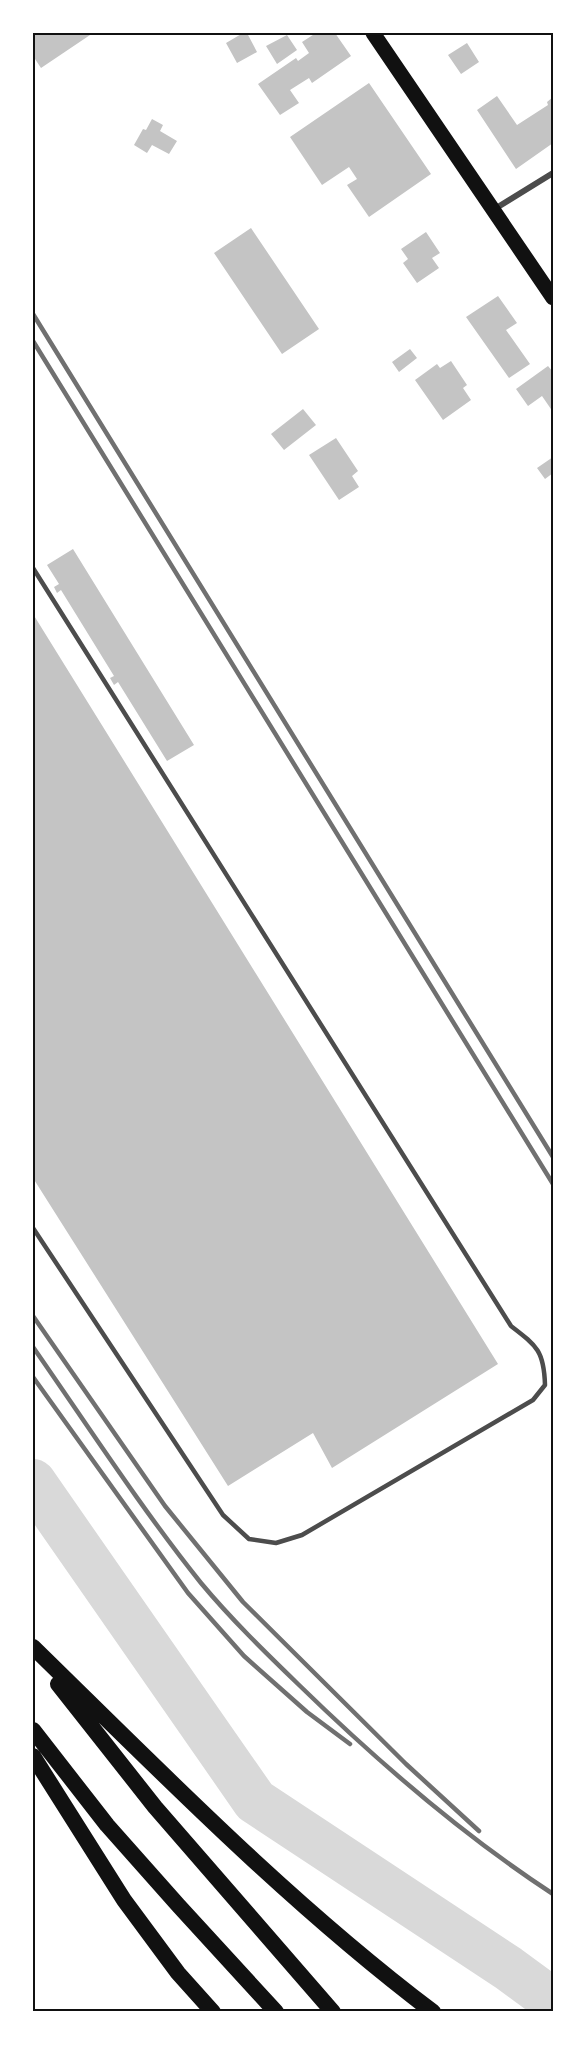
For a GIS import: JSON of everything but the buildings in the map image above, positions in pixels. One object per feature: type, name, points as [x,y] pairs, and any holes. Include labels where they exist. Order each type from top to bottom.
[{"type":"highway","points":[[33,1647],[211,1821],[382,1974],[433,2012]]},
{"type":"highway","points":[[33,1651],[155,1807],[333,2012]]},
{"type":"highway","points":[[33,1730],[107,1825],[276,2012]]},
{"type":"highway","points":[[33,1756],[123,1900],[178,1972],[213,2012]]},
{"type":"main road","points":[[373,33],[553,298]]},
{"type":"street","points":[[492,210],[553,173]]},
{"type":"lane","points":[[33,568],[511,1326],[536,1345],[545,1365],[545,1385],[533,1400],[302,1535],[276,1543],[249,1539],[223,1515],[33,1228]]},
{"type":"waterway","points":[[33,1482],[255,1801],[508,1968],[553,2001]]},
{"type":"railway","points":[[33,314],[553,1157]]},
{"type":"railway","points":[[33,341],[553,1184]]},
{"type":"railway","points":[[33,1316],[165,1506],[243,1602],[406,1764],[479,1831]]},
{"type":"railway","points":[[33,1347],[157,1526],[201,1583],[236,1622],[328,1713],[389,1768],[485,1847],[553,1894]]},
{"type":"railway","points":[[33,1377],[188,1593],[244,1656],[307,1712],[350,1744]]}]
